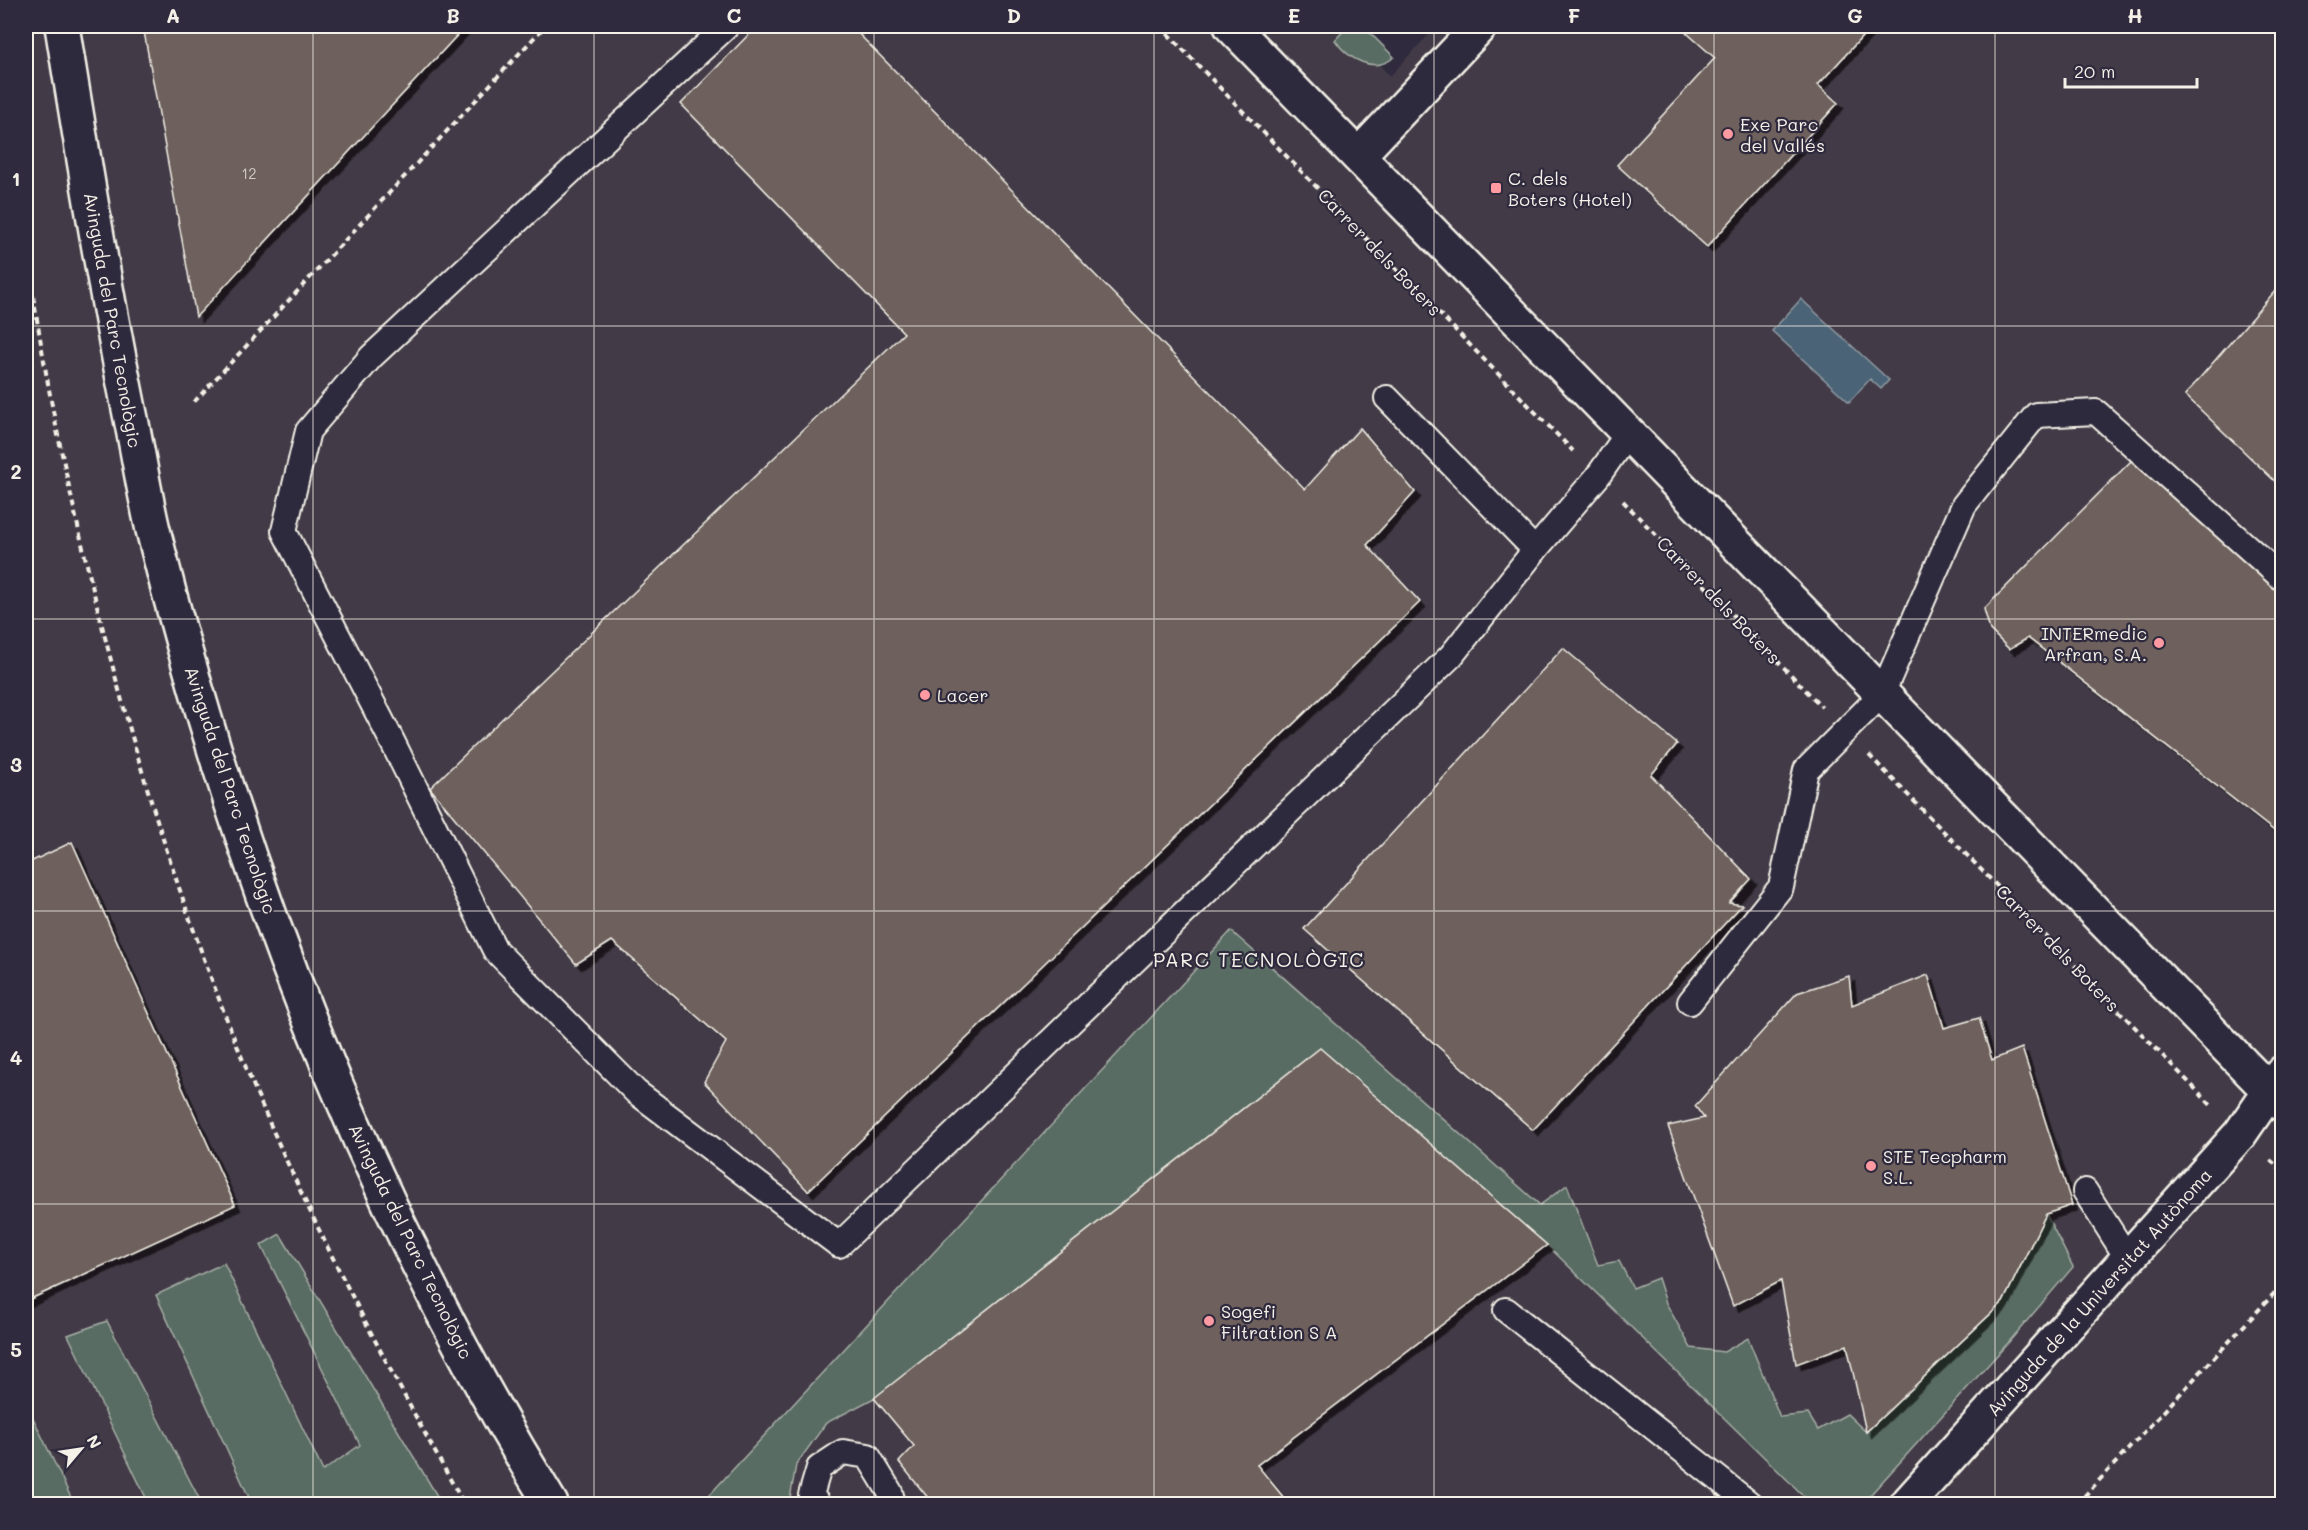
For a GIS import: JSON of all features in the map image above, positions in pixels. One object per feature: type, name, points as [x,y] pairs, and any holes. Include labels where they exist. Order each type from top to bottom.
[{"type":"street","name":"Avinguda del Parc Tecnològic","points":[[62,26],[109,309],[153,527],[222,771],[282,945],[361,1141],[464,1351],[551,1504]]},
{"type":"street","points":[[1231,26],[1882,693],[2278,1090]]},
{"type":"street","points":[[1358,156],[1480,26]]},
{"type":"street","name":"Avinguda de la Universitat Autònoma","points":[[1907,1504],[2278,1090]]},
{"type":"lane","points":[[727,26],[371,357],[308,431],[284,531],[392,741],[495,950],[636,1092],[838,1245],[1451,656],[1535,550],[1598,476],[1628,432]]},
{"type":"lane","points":[[1387,398],[1535,550]]},
{"type":"lane","points":[[1690,1002],[1781,887],[1806,770],[1882,693],[1964,505],[2036,415],[2096,412],[2283,578]]},
{"type":"lane","points":[[2085,1191],[2128,1259]]},
{"type":"lane","points":[[1506,1310],[1750,1504]]},
{"type":"lane","points":[[818,1504],[811,1496],[819,1468],[843,1452],[868,1456],[890,1492],[893,1504]]},
{"type":"path","points":[[194,402],[545,26]]},
{"type":"path","name":"Carrer dels Boters","points":[[1160,26],[2240,1134],[2283,1170]]},
{"type":"path","points":[[26,255],[59,438],[87,567],[124,712],[179,889],[220,1001],[320,1234],[378,1349],[464,1504]]},
{"type":"path","points":[[2077,1504],[2283,1285]]},
{"type":"shaded area","points":[[26,26],[1343,26],[1390,76],[1437,26],[2282,26],[2282,1504],[26,1504]]},
{"type":"green space","points":[[1348,26],[1363,26],[1394,57],[1386,62],[1370,64],[1346,53],[1335,40]]},
{"type":"green space","points":[[1231,931],[1540,1205],[1567,1185],[1598,1265],[1619,1261],[1633,1288],[1658,1278],[1666,1303],[1691,1348],[1724,1352],[1748,1338],[1780,1417],[1808,1414],[1818,1430],[1847,1414],[1866,1432],[2003,1302],[2046,1214],[2073,1267],[2008,1343],[1862,1504],[1812,1504],[1547,1245],[874,1398],[826,1423],[796,1465],[789,1504],[701,1504]]},
{"type":"green space","points":[[280,1234],[442,1504],[252,1504],[156,1295],[224,1263],[323,1471],[360,1445],[261,1245]]},
{"type":"green space","points":[[107,1321],[202,1504],[149,1504],[68,1335]]},
{"type":"green space","points":[[26,1403],[74,1504],[26,1504]]},
{"type":"water","points":[[1801,299],[1889,380],[1881,389],[1870,379],[1849,402],[1772,331]]},
{"type":"building","points":[[143,26],[463,26],[463,29],[196,317]]},
{"type":"building","name":"Lacer","points":[[757,26],[851,26],[1305,489],[1360,428],[1415,492],[1367,545],[1420,602],[808,1191],[704,1082],[726,1042],[612,941],[576,964],[430,788],[904,333],[681,104]]},
{"type":"building","name":"Exe Parc del Vallés","points":[[1679,26],[1872,26],[1818,85],[1838,103],[1707,247],[1617,165],[1715,58]]},
{"type":"building","points":[[2282,283],[2282,488],[2185,395]]},
{"type":"building","name":"INTERmedic Arfran, S.A.","points":[[2135,457],[2282,585],[2282,837],[2028,638],[2009,649],[1990,630],[1984,609]]},
{"type":"building","points":[[1563,648],[1677,744],[1651,775],[1751,879],[1729,903],[1742,905],[1533,1130],[1304,929]]},
{"type":"building","points":[[72,842],[235,1205],[26,1301],[26,864]]},
{"type":"building","name":"STE Tecpharm S.L.","points":[[1928,975],[1944,1028],[1979,1018],[1992,1060],[2022,1048],[2072,1205],[2046,1214],[2003,1302],[1866,1432],[1847,1345],[1796,1364],[1781,1281],[1733,1306],[1668,1126],[1704,1118],[1695,1106],[1797,993],[1849,976],[1852,1005]]},
{"type":"building","name":"Sogefi Filtration S A","points":[[1320,1048],[1547,1245],[1257,1465],[1289,1504],[933,1504],[899,1462],[914,1446],[874,1398]]},
{"type":"place","name":"Exe Parc del Vallés","points":[[1728,134]]},
{"type":"place","name":"C. dels Boters (Hotel)","points":[[1496,188]]},
{"type":"place","name":"INTERmedic Arfran, S.A.","points":[[2159,643]]},
{"type":"place","name":"Lacer","points":[[925,695]]},
{"type":"place","name":"STE Tecpharm S.L.","points":[[1871,1166]]},
{"type":"place","name":"Sogefi Filtration S A","points":[[1209,1321]]},
{"type":"district","name":"PARC TECNOLÒGIC","points":[[1259,959]]}]
